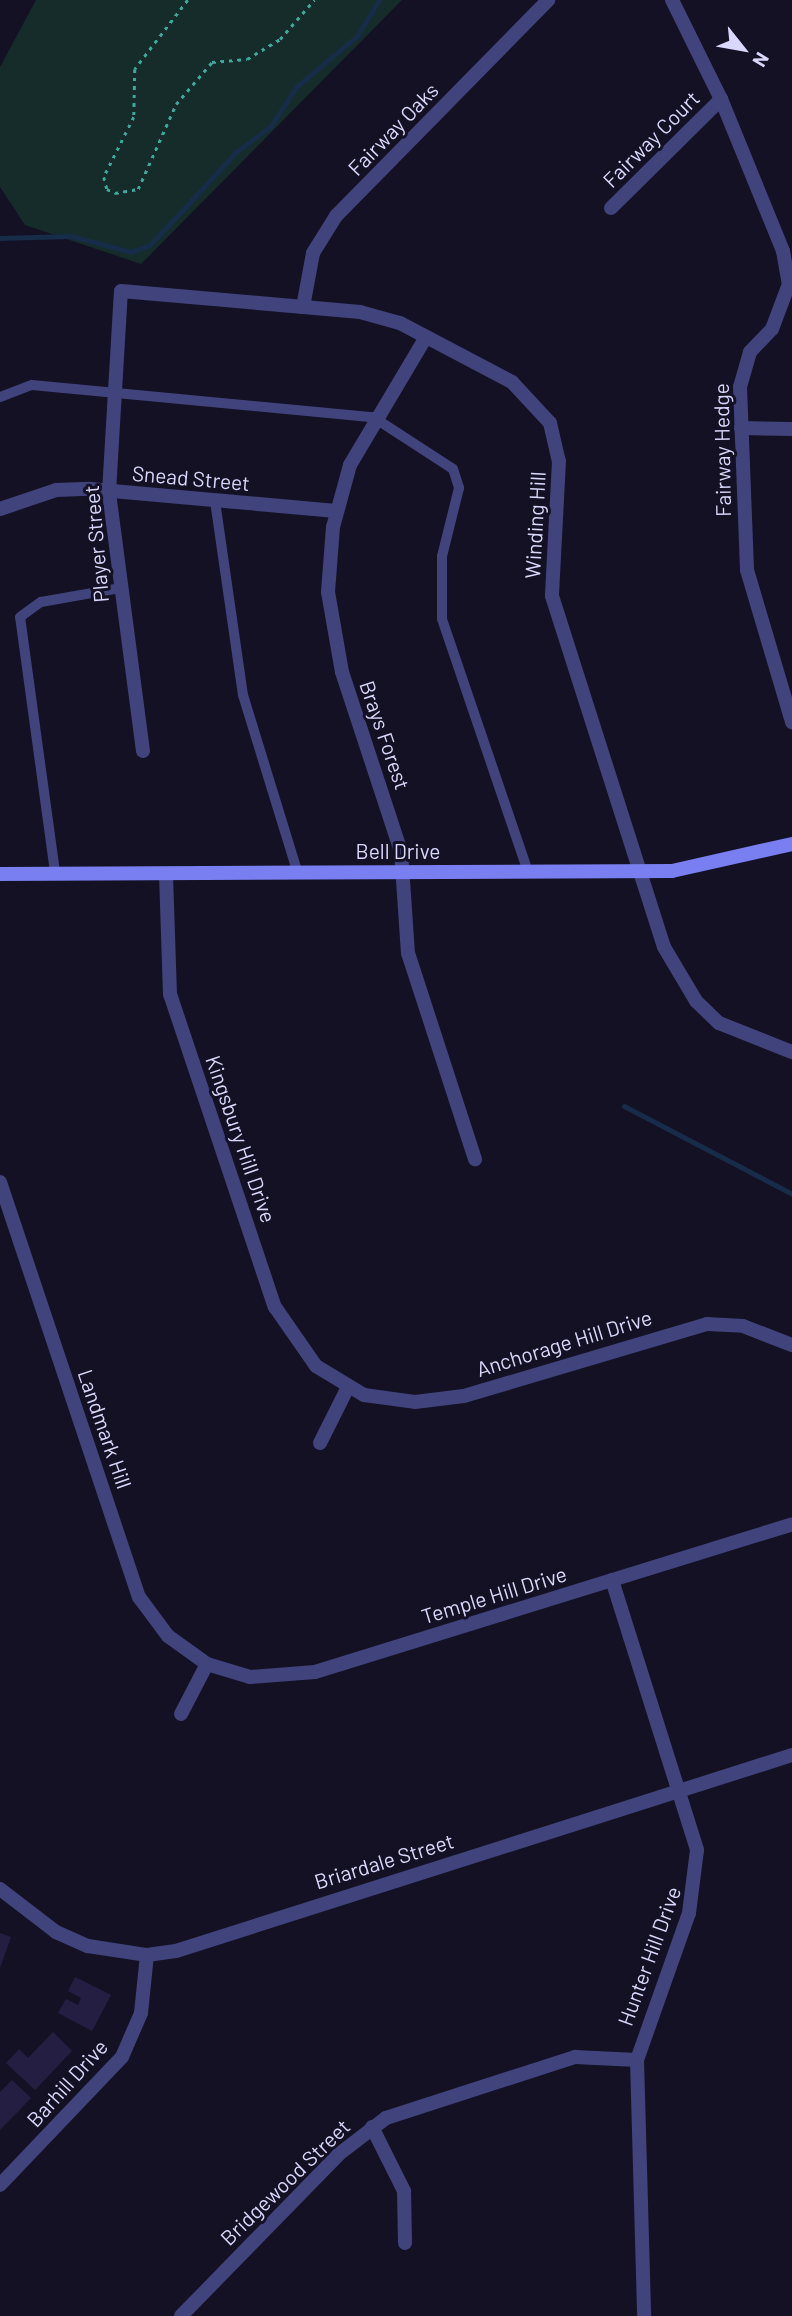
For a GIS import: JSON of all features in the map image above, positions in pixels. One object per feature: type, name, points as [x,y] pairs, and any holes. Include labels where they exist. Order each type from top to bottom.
[{"type":"street","name":"Fairway Oaks","points":[[303,307],[313,253],[336,216],[548,0]]},
{"type":"street","name":"Fairway Hedge","points":[[672,0],[721,99],[783,251],[789,284],[784,307],[743,367],[741,428],[747,570],[792,722]]},
{"type":"street","name":"Fairway Court","points":[[611,208],[721,99]]},
{"type":"street","name":"Winding Hill","points":[[121,291],[378,315],[512,382],[550,423],[559,461],[552,596],[664,947],[696,1001],[747,1039],[792,1052]]},
{"type":"street","name":"Player Street","points":[[121,291],[109,492],[143,751]]},
{"type":"street","name":"Brays Forest","points":[[426,337],[373,418],[336,512],[328,557],[331,624],[403,872],[408,953],[475,1159]]},
{"type":"street","points":[[741,428],[792,429]]},
{"type":"street","name":"Snead Street","points":[[2,508],[57,490],[336,512]]},
{"type":"street","name":"Bell Drive","points":[[0,874],[702,869],[792,844]]},
{"type":"street","name":"Kingsbury Hill Drive","points":[[166,874],[170,995],[275,1307],[303,1354],[348,1387]]},
{"type":"street","name":"Landmark Hill","points":[[0,1182],[139,1597],[168,1636],[207,1664]]},
{"type":"street","name":"Anchorage Hill Drive","points":[[348,1387],[374,1398],[440,1400],[707,1324],[743,1326],[792,1345]]},
{"type":"street","points":[[320,1443],[348,1387]]},
{"type":"street","name":"Temple Hill Drive","points":[[207,1664],[250,1677],[315,1672],[792,1524]]},
{"type":"street","name":"Hunter Hill Drive","points":[[612,1580],[681,1791],[697,1850],[697,1884],[637,2060],[644,2316]]},
{"type":"street","points":[[181,1714],[207,1664]]},
{"type":"street","name":"Briardale Street","points":[[0,1889],[72,1940],[147,1955],[177,1951],[792,1755]]},
{"type":"street","name":"Barhill Drive","points":[[0,2185],[122,2057],[141,2013],[147,1955]]},
{"type":"street","name":"Bridgewood Street","points":[[181,2316],[372,2127],[417,2104],[575,2057],[637,2060]]},
{"type":"street","points":[[372,2127],[404,2191],[405,2243]]},
{"type":"lane","points":[[0,397],[32,385],[373,418],[453,469],[459,488],[442,556],[442,619],[528,872]]},
{"type":"lane","points":[[215,501],[243,695],[297,871]]},
{"type":"lane","points":[[55,872],[19,617],[34,604],[120,588]]},
{"type":"path","points":[[188,0],[135,69],[134,117],[104,177],[107,189],[115,193],[138,189],[176,104],[212,62],[247,59],[280,40],[314,0]]},
{"type":"green space","points":[[36,0],[402,0],[141,264],[25,225],[0,187],[0,67]]},
{"type":"building","points":[[0,1933],[11,1937],[0,1968]]},
{"type":"building","points":[[75,1977],[111,1995],[92,2031],[58,2013],[66,1999],[78,2005],[81,1998],[68,1991]]},
{"type":"building","points":[[53,2032],[72,2051],[35,2090],[6,2063],[19,2049],[28,2058]]},
{"type":"building","points":[[12,2080],[31,2098],[0,2130],[0,2092]]},
{"type":"waterway","points":[[0,238],[71,236],[131,252],[150,245],[236,152],[271,126],[296,87],[357,36],[379,0]]},
{"type":"waterway","points":[[624,1106],[792,1194]]}]
